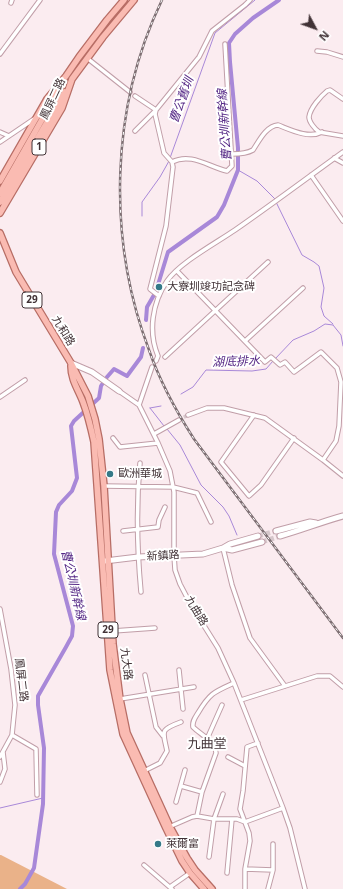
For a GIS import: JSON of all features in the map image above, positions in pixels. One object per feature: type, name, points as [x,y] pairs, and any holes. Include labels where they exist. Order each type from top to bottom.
[{"type":"main road","name":"鳳屏二路","points":[[0,181],[47,99],[124,0]]},
{"type":"main road","name":"鳳屏二路","points":[[0,213],[62,108],[72,80],[87,58],[134,0]]},
{"type":"main road","name":"1","points":[[0,192],[31,141],[66,76]]},
{"type":"main road","name":"1","points":[[0,202],[72,80]]},
{"type":"main road","name":"九和路","points":[[0,234],[16,272],[71,364],[88,396],[92,420]]},
{"type":"main road","name":"29","points":[[71,364],[71,376],[92,420]]},
{"type":"main road","name":"九大路","points":[[92,420],[99,439],[104,486],[105,561],[110,670],[123,734],[168,828],[195,870],[212,889]]},
{"type":"main road","name":"九大路","points":[[92,420],[113,631],[113,644],[120,699],[128,732],[182,861],[204,889]]},
{"type":"street","points":[[0,54],[40,0]]},
{"type":"street","points":[[135,131],[156,110],[199,57],[212,31],[250,0]]},
{"type":"street","points":[[171,162],[177,159],[199,161],[228,171],[232,166],[233,154],[225,44]]},
{"type":"street","points":[[317,51],[327,52],[343,57]]},
{"type":"street","points":[[87,58],[130,92]]},
{"type":"street","points":[[343,98],[330,90],[327,90],[314,106],[309,118],[317,130],[343,136]]},
{"type":"street","points":[[135,96],[156,110]]},
{"type":"street","points":[[156,110],[155,114],[166,156],[173,167],[166,226],[150,289],[159,296]]},
{"type":"street","points":[[0,142],[37,117]]},
{"type":"street","points":[[233,154],[247,154],[253,150],[272,126],[278,125],[304,134],[316,135],[322,132]]},
{"type":"street","points":[[0,132],[9,136]]},
{"type":"street","points":[[156,361],[158,356],[154,347],[152,330],[154,311],[167,280],[177,270],[343,152]]},
{"type":"street","points":[[334,158],[343,163]]},
{"type":"street","points":[[312,175],[343,221]]},
{"type":"street","points":[[165,357],[268,262]]},
{"type":"street","points":[[177,270],[265,362],[271,357],[280,365],[285,362],[294,372],[322,352],[337,368],[341,382],[339,426],[336,441],[323,460]]},
{"type":"street","points":[[245,341],[303,288]]},
{"type":"street","name":"九曲路","points":[[71,364],[92,372],[139,405],[154,434],[170,471],[173,487],[175,508],[175,570],[180,584],[191,605],[218,648],[241,700],[290,828],[305,889]]},
{"type":"street","points":[[139,405],[152,367]]},
{"type":"street","points":[[0,397],[25,380]]},
{"type":"street","points":[[188,415],[207,408],[224,408],[254,415],[271,422],[343,476]]},
{"type":"street","points":[[254,415],[221,462],[249,496],[261,485],[294,438]]},
{"type":"street","points":[[154,434],[179,420]]},
{"type":"street","points":[[113,438],[120,447],[158,443]]},
{"type":"street","points":[[140,463],[138,486],[138,557],[141,592]]},
{"type":"street","points":[[104,486],[173,487],[197,493],[211,522]]},
{"type":"street","points":[[123,531],[158,527],[159,520],[165,507]]},
{"type":"street","points":[[276,531],[310,522],[316,523],[343,516]]},
{"type":"street","points":[[280,536],[311,527],[316,523]]},
{"type":"street","name":"新鎮路","points":[[105,561],[138,557],[203,554],[258,536]]},
{"type":"street","name":"新鎮路","points":[[223,548],[232,550],[262,542]]},
{"type":"street","points":[[223,548],[232,585],[250,638],[285,686]]},
{"type":"street","name":"鳳屏二路","points":[[0,609],[11,669],[15,705],[12,736],[0,757]]},
{"type":"street","points":[[113,631],[155,628]]},
{"type":"street","points":[[179,670],[183,709]]},
{"type":"street","points":[[144,771],[161,762],[167,750],[163,736],[156,727],[145,675]]},
{"type":"street","points":[[241,700],[317,676],[334,678],[343,687]]},
{"type":"street","points":[[197,816],[202,792],[216,750],[214,745],[193,727],[194,721],[207,698],[211,694],[234,684]]},
{"type":"street","points":[[120,699],[194,687]]},
{"type":"street","points":[[206,739],[222,705]]},
{"type":"street","points":[[163,736],[166,729],[171,725],[181,722]]},
{"type":"street","points":[[12,736],[36,749],[37,795]]},
{"type":"street","points":[[245,889],[250,841],[249,833],[240,809],[247,747],[258,743]]},
{"type":"street","points":[[0,782],[5,769],[3,752]]},
{"type":"street","points":[[228,757],[245,766]]},
{"type":"street","points":[[176,802],[185,770]]},
{"type":"street","points":[[181,786],[202,792]]},
{"type":"street","points":[[209,857],[214,819],[223,794]]},
{"type":"street","points":[[168,828],[197,816],[214,819],[232,819],[244,822],[283,808]]},
{"type":"street","points":[[227,873],[232,819]]},
{"type":"street","points":[[268,889],[273,870],[273,844]]},
{"type":"street","points":[[144,865],[171,888],[190,873]]},
{"type":"street","points":[[246,868],[273,870]]},
{"type":"shaded area","points":[[1,855],[67,889],[0,889]]},
{"type":"waterway","name":"曹公舊圳","points":[[170,158],[215,33],[255,0]]},
{"type":"waterway","name":"曹公圳新幹線","points":[[157,288],[168,252],[217,217],[224,205],[238,170],[238,148],[229,43],[235,34],[253,18],[279,0]]},
{"type":"waterway","name":"曹公舊圳","points":[[142,216],[142,202],[160,177],[169,161]]},
{"type":"waterway","points":[[238,170],[257,181],[275,199]]},
{"type":"waterway","points":[[276,202],[302,255],[319,266],[324,288],[321,307],[324,316],[333,324]]},
{"type":"waterway","name":"曹公圳新幹線","points":[[146,320],[147,307],[154,295]]},
{"type":"waterway","name":"湖底排水","points":[[275,359],[293,340],[314,331],[325,324],[333,325],[341,335],[343,346]]},
{"type":"waterway","name":"曹公圳新幹線","points":[[20,889],[25,884],[34,868],[43,804],[44,748],[38,696],[72,636],[73,626],[54,554],[56,512],[59,505],[72,491],[77,478],[71,426],[74,421],[99,398],[101,386],[114,369],[127,376],[141,357],[143,348]]},
{"type":"waterway","name":"湖底排水","points":[[181,394],[193,387],[206,370],[252,371],[266,369],[273,361]]},
{"type":"waterway","name":"湖底排水","points":[[150,408],[161,406]]},
{"type":"waterway","points":[[150,408],[164,426]]},
{"type":"waterway","points":[[167,429],[180,445],[201,485],[223,507],[229,516],[237,535]]},
{"type":"waterway","points":[[0,808],[43,798]]},
{"type":"tunnel","points":[[179,420],[188,415]]},
{"type":"tunnel","points":[[258,536],[276,531]]},
{"type":"tunnel","points":[[262,542],[280,536]]},
{"type":"railway","points":[[162,0],[145,41],[132,85],[124,129],[120,174],[121,219],[126,264],[135,308],[158,373],[187,428],[343,638]]},
{"type":"place","name":"大寮圳竣功記念碑","points":[[159,287]]},
{"type":"place","name":"歐洲華城","points":[[110,474]]},
{"type":"place","name":"萊爾富","points":[[158,844]]},
{"type":"district","name":"九曲堂","points":[[207,744]]}]
